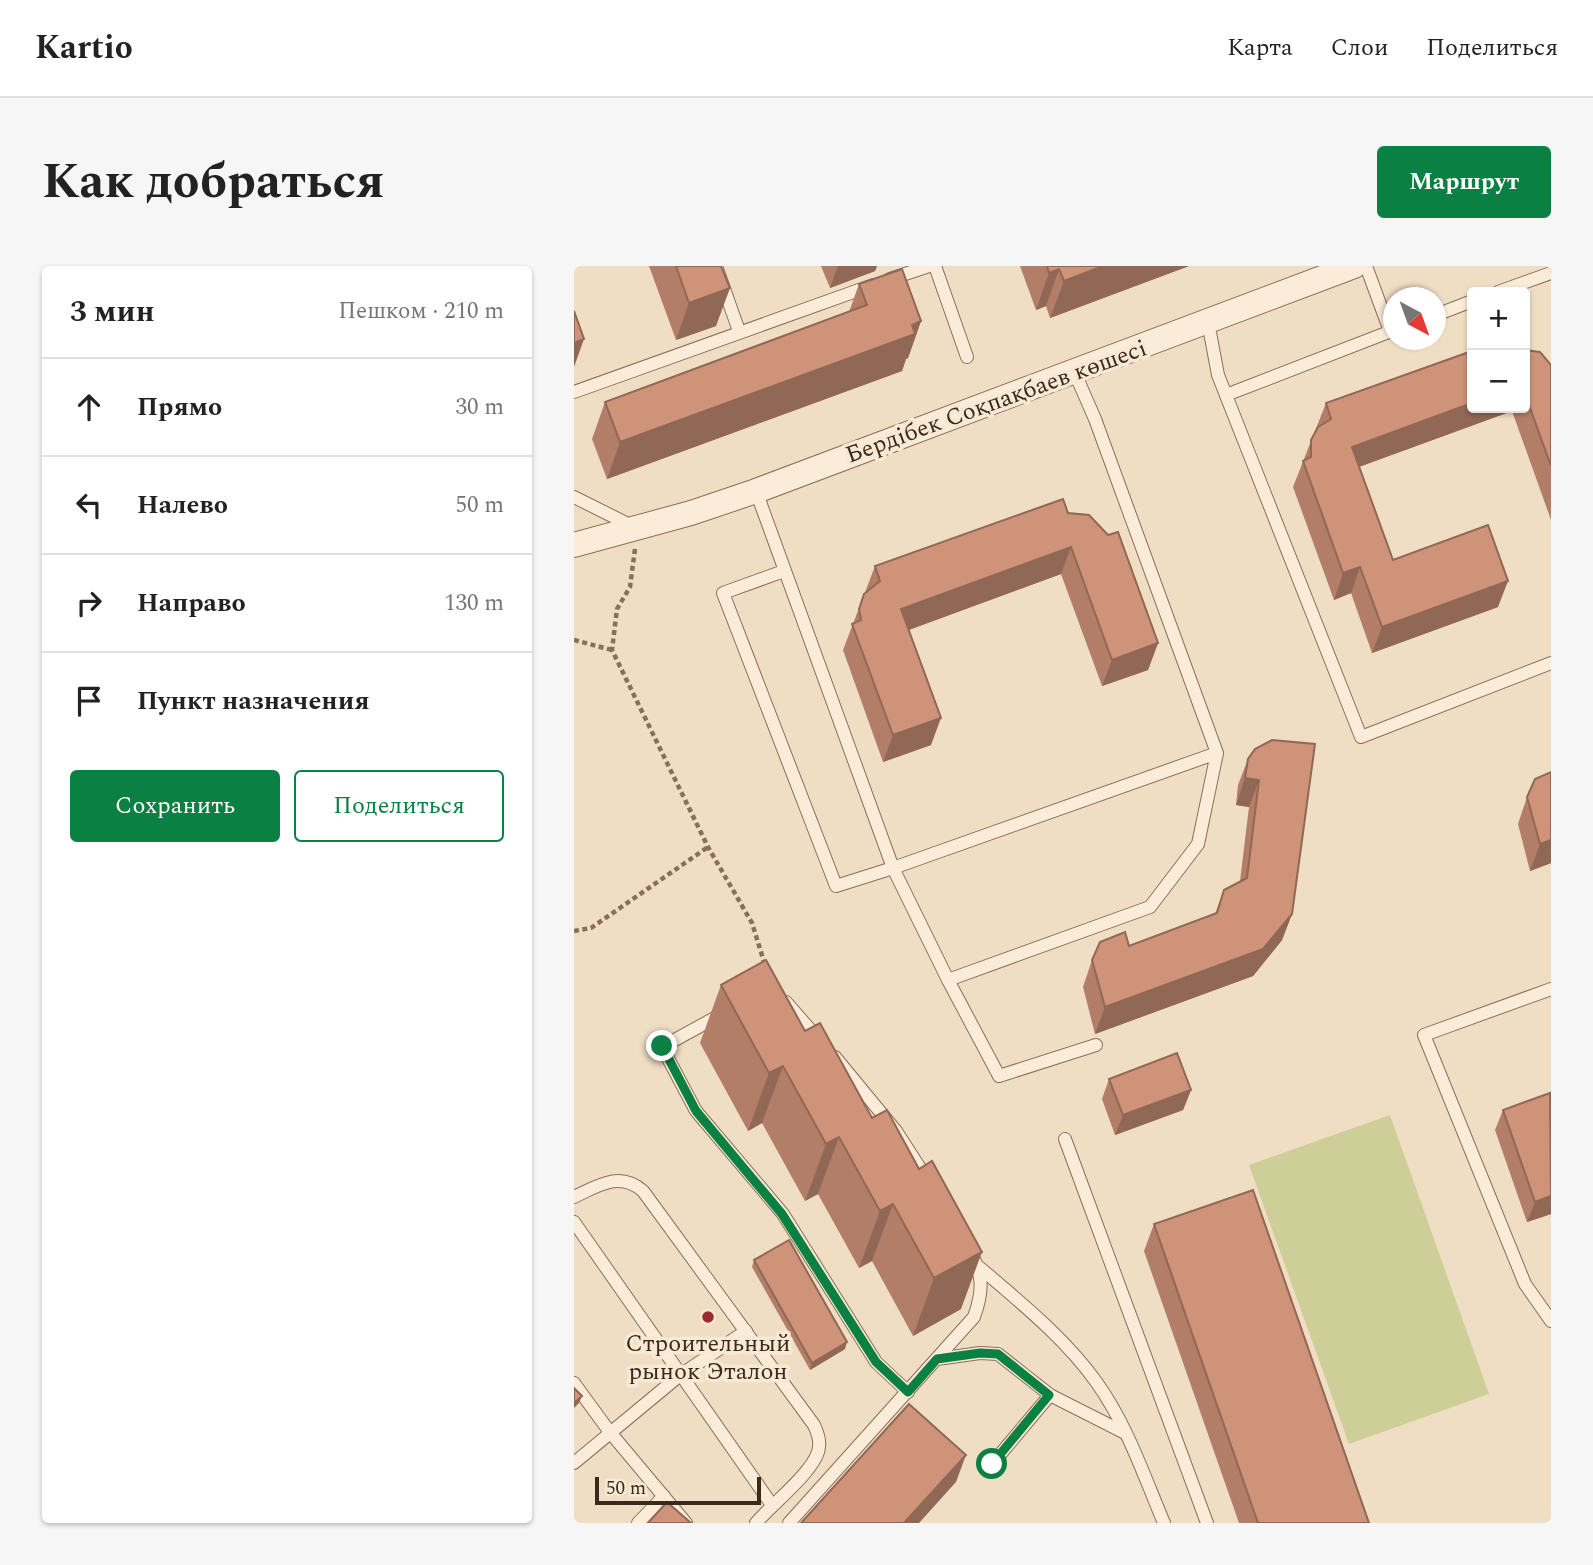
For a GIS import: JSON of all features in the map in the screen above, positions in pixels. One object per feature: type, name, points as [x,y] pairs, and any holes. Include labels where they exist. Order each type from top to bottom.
[{"type":"street","name":"Бердібек Соқпақбаев көшесі","points":[[574,545],[691,513],[756,491],[1354,266]]},
{"type":"lane","points":[[716,266],[739,331]]},
{"type":"lane","points":[[574,392],[739,331],[929,266]]},
{"type":"lane","points":[[936,266],[967,357]]},
{"type":"lane","points":[[1366,266],[1383,308]]},
{"type":"lane","points":[[1511,287],[1551,273]]},
{"type":"lane","points":[[1446,310],[1467,303]]},
{"type":"lane","points":[[1208,322],[1226,395],[1361,737],[1551,663]]},
{"type":"lane","points":[[1226,395],[1383,334]]},
{"type":"lane","points":[[948,980],[1150,907],[1198,844],[1217,753],[1095,419],[1074,371]]},
{"type":"lane","points":[[756,491],[893,868],[999,1076],[1096,1045]]},
{"type":"lane","points":[[574,497],[636,527]]},
{"type":"lane","points":[[785,571],[723,593],[836,886],[1217,753]]},
{"type":"lane","points":[[772,987],[896,1131],[933,1189]]},
{"type":"lane","points":[[1551,989],[1424,1035],[1525,1284],[1551,1321]]},
{"type":"lane","points":[[735,1007],[662,1046],[696,1111],[782,1214],[876,1362],[908,1392]]},
{"type":"lane","points":[[1065,1139],[1207,1523]]},
{"type":"lane","points":[[574,1197],[618,1179],[632,1182],[643,1191],[814,1425],[820,1438],[819,1450],[813,1463],[756,1523]]},
{"type":"lane","points":[[574,1222],[679,1376],[772,1504]]},
{"type":"lane","points":[[966,1244],[979,1267],[1074,1356],[1097,1383],[1126,1433],[1164,1523]]},
{"type":"lane","points":[[789,1523],[974,1317],[983,1292],[979,1267]]},
{"type":"lane","points":[[574,1463],[609,1431],[679,1376],[746,1331]]},
{"type":"lane","points":[[937,1359],[998,1354],[1049,1395],[1126,1433]]},
{"type":"lane","points":[[574,1383],[609,1431],[687,1523]]},
{"type":"lane","points":[[992,1464],[1049,1395]]},
{"type":"lane","points":[[638,1523],[664,1496]]},
{"type":"path","points":[[636,527],[630,587],[617,609],[612,650],[708,848],[752,923],[772,987]]},
{"type":"path","points":[[574,640],[612,650]]},
{"type":"path","points":[[574,931],[591,928],[708,848]]},
{"type":"green space","points":[[1390,1115],[1489,1394],[1349,1444],[1249,1165]]},
{"type":"building","points":[[676,266],[721,266],[730,288],[689,303]]},
{"type":"building","points":[[1047,266],[1103,266],[1064,281],[1059,269],[1049,273]]},
{"type":"building","points":[[902,269],[921,321],[912,325],[915,334],[620,442],[605,402],[867,305],[859,284]]},
{"type":"building","points":[[574,311],[584,339],[574,343]]},
{"type":"building","points":[[1530,351],[1540,352],[1551,365],[1551,466],[1530,408]]},
{"type":"building","points":[[1467,353],[1467,405],[1352,447],[1393,560],[1488,525],[1508,581],[1382,627],[1360,567],[1343,573],[1303,461],[1311,457],[1311,440],[1318,427],[1331,419],[1326,403]]},
{"type":"building","points":[[1063,499],[1068,513],[1089,515],[1108,535],[1118,532],[1158,643],[1112,660],[1071,547],[901,609],[941,718],[893,735],[852,624],[861,620],[859,609],[864,594],[880,581],[875,566]]},
{"type":"building","points":[[1272,740],[1315,744],[1292,914],[1263,949],[1105,1007],[1092,960],[1100,942],[1125,932],[1129,946],[1217,913],[1224,890],[1247,878],[1259,780],[1245,778],[1248,759],[1255,749]]},
{"type":"building","points":[[1551,772],[1551,840],[1540,844],[1527,797],[1535,779]]},
{"type":"building","points":[[766,960],[805,1031],[820,1023],[872,1118],[887,1110],[919,1169],[932,1161],[982,1252],[934,1278],[893,1204],[880,1211],[839,1137],[826,1144],[783,1066],[769,1073],[721,985]]},
{"type":"building","points":[[1177,1053],[1191,1090],[1123,1115],[1109,1079]]},
{"type":"building","points":[[1550,1093],[1551,1196],[1535,1202],[1503,1110]]},
{"type":"building","points":[[1253,1190],[1369,1523],[1258,1523],[1154,1224]]},
{"type":"building","points":[[789,1240],[847,1342],[812,1363],[754,1260]]},
{"type":"building","points":[[574,1388],[582,1396],[574,1403]]},
{"type":"building","points":[[909,1404],[966,1455],[904,1523],[801,1523]]},
{"type":"building","points":[[667,1502],[691,1523],[648,1523]]},
{"type":"place","name":"Строительный рынок Эталон","points":[[708,1317]]},
{"type":"route","points":[[662,1046],[696,1111],[782,1214],[876,1362],[908,1392],[937,1359],[980,1353],[998,1354],[1049,1395],[992,1464]]}]
